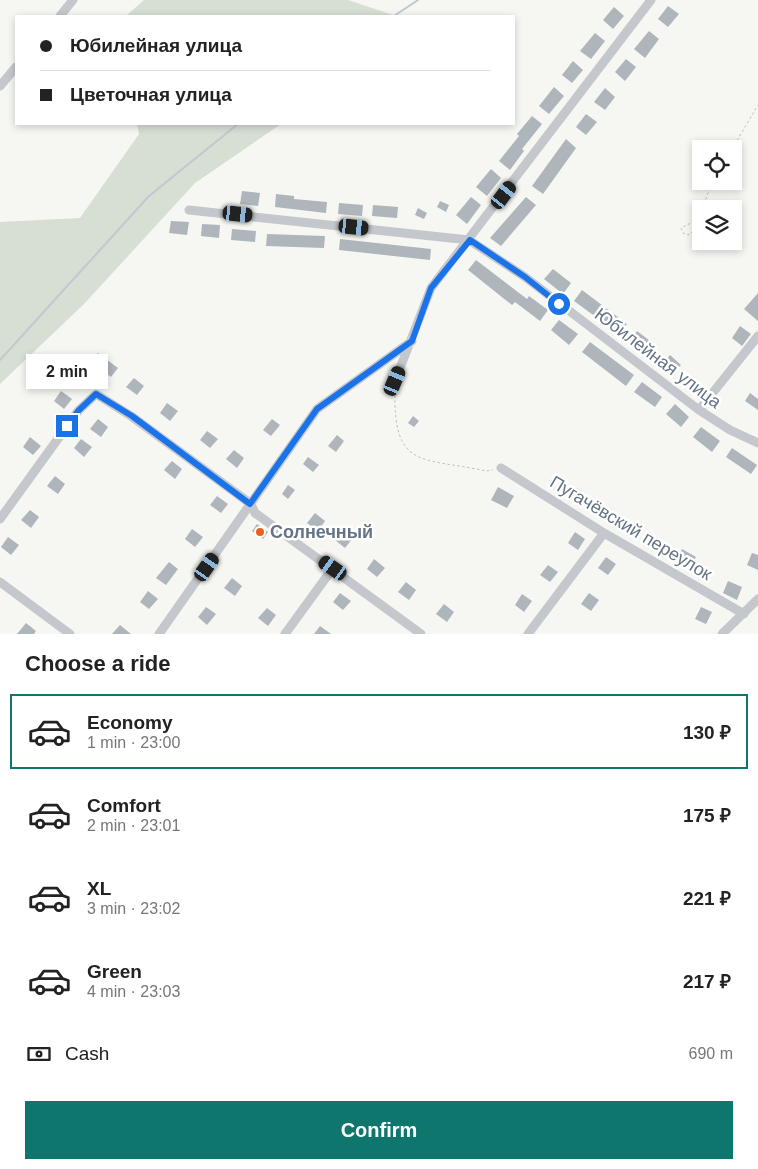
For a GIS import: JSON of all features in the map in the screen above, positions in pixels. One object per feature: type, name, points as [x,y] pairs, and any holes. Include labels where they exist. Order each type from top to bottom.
[{"type":"street","points":[[61,15],[73,0]]},
{"type":"street","points":[[395,381],[431,288],[470,240],[651,0]]},
{"type":"street","points":[[0,86],[15,68]]},
{"type":"street","name":"Юбилейная улица","points":[[189,210],[470,240],[525,277],[699,410],[730,430],[758,443]]},
{"type":"street","points":[[699,410],[758,336]]},
{"type":"street","points":[[159,634],[317,409],[412,341]]},
{"type":"street","points":[[0,519],[78,411],[96,394],[132,416],[250,504],[255,513],[421,634]]},
{"type":"street","name":"Пугачёвский переулок","points":[[501,468],[604,533],[744,614]]},
{"type":"street","points":[[528,634],[604,533]]},
{"type":"street","points":[[285,634],[333,568]]},
{"type":"street","points":[[0,582],[70,634]]},
{"type":"street","points":[[722,634],[758,599]]},
{"type":"path","points":[[737,140],[758,105]]},
{"type":"path","points":[[699,219],[692,233],[688,235],[683,233],[681,228],[699,219]]},
{"type":"path","points":[[395,381],[396,428],[406,450],[422,459],[486,471],[501,468]]},
{"type":"shaded area","points":[[144,0],[348,0],[393,15],[127,15]]},
{"type":"shaded area","points":[[137,125],[280,125],[195,183],[84,304],[0,384],[0,222],[80,218],[139,134]]},
{"type":"building","points":[[668,6],[679,14],[668,27],[658,19]]},
{"type":"building","points":[[614,7],[624,16],[613,29],[603,20]]},
{"type":"building","points":[[649,31],[659,39],[645,58],[634,49]]},
{"type":"building","points":[[595,33],[605,41],[591,59],[580,51]]},
{"type":"building","points":[[626,59],[636,67],[625,81],[615,72]]},
{"type":"building","points":[[573,61],[583,70],[572,83],[562,75]]},
{"type":"building","points":[[554,87],[564,96],[549,114],[539,106]]},
{"type":"building","points":[[605,88],[615,97],[605,110],[594,102]]},
{"type":"building","points":[[586,114],[597,122],[586,135],[576,127]]},
{"type":"building","points":[[532,116],[542,124],[522,149],[524,151],[510,170],[499,161]]},
{"type":"building","points":[[566,139],[576,148],[543,194],[532,186]]},
{"type":"building","points":[[491,169],[501,178],[487,196],[476,187]]},
{"type":"building","points":[[242,191],[260,193],[258,206],[240,204]]},
{"type":"building","points":[[276,194],[294,196],[294,199],[327,202],[326,213],[275,207]]},
{"type":"building","points":[[471,197],[481,205],[467,224],[456,215]]},
{"type":"building","points":[[526,197],[536,205],[501,246],[490,238]]},
{"type":"building","points":[[440,201],[449,205],[446,212],[437,207]]},
{"type":"building","points":[[339,203],[363,205],[362,216],[338,214]]},
{"type":"building","points":[[373,205],[398,207],[397,218],[372,216]]},
{"type":"building","points":[[418,208],[427,213],[424,219],[415,215]]},
{"type":"building","points":[[171,221],[189,222],[187,235],[169,233]]},
{"type":"building","points":[[202,224],[220,225],[219,238],[201,236]]},
{"type":"building","points":[[232,229],[256,231],[255,242],[231,240]]},
{"type":"building","points":[[267,234],[325,236],[324,248],[266,246]]},
{"type":"building","points":[[340,239],[431,249],[430,260],[339,250]]},
{"type":"building","points":[[476,260],[527,299],[529,296],[548,310],[540,321],[515,302],[512,305],[468,270]]},
{"type":"building","points":[[553,269],[571,283],[563,294],[544,279]]},
{"type":"building","points":[[582,290],[627,324],[619,334],[574,301]]},
{"type":"building","points":[[758,293],[758,321],[744,309]]},
{"type":"building","points":[[559,320],[578,334],[569,345],[551,330]]},
{"type":"building","points":[[740,326],[751,334],[742,346],[732,338]]},
{"type":"building","points":[[637,331],[654,344],[646,354],[629,342]]},
{"type":"building","points":[[590,342],[634,375],[626,386],[582,352]]},
{"type":"building","points":[[98,353],[118,368],[111,377],[91,362]]},
{"type":"building","points":[[670,355],[681,365],[673,374],[662,365]]},
{"type":"building","points":[[134,378],[144,386],[137,395],[126,387]]},
{"type":"building","points":[[642,382],[662,397],[655,407],[634,392]]},
{"type":"building","points":[[61,391],[72,399],[64,409],[54,401]]},
{"type":"building","points":[[750,393],[758,399],[758,410],[745,401]]},
{"type":"building","points":[[167,403],[178,411],[170,421],[160,413]]},
{"type":"building","points":[[675,404],[689,417],[681,427],[666,414]]},
{"type":"building","points":[[413,416],[419,421],[414,427],[408,423]]},
{"type":"building","points":[[98,419],[108,427],[101,437],[90,429]]},
{"type":"building","points":[[272,419],[280,425],[271,436],[263,430]]},
{"type":"building","points":[[701,427],[720,441],[712,452],[693,437]]},
{"type":"building","points":[[207,431],[218,439],[210,448],[200,440]]},
{"type":"building","points":[[337,435],[344,441],[336,452],[328,446]]},
{"type":"building","points":[[30,437],[41,446],[33,455],[23,447]]},
{"type":"building","points":[[81,439],[92,447],[84,457],[74,448]]},
{"type":"building","points":[[732,448],[757,465],[751,474],[726,457]]},
{"type":"building","points":[[234,450],[244,458],[237,468],[226,459]]},
{"type":"building","points":[[308,457],[319,465],[313,472],[303,464]]},
{"type":"building","points":[[172,461],[182,469],[175,479],[164,470]]},
{"type":"building","points":[[55,476],[65,484],[58,494],[47,486]]},
{"type":"building","points":[[288,485],[295,490],[288,499],[282,494]]},
{"type":"building","points":[[498,487],[514,496],[507,508],[491,500]]},
{"type":"building","points":[[577,488],[587,496],[580,506],[569,497]]},
{"type":"building","points":[[217,496],[228,504],[221,513],[210,505]]},
{"type":"building","points":[[30,510],[39,517],[31,528],[21,520]]},
{"type":"building","points":[[315,513],[325,521],[318,531],[307,523]]},
{"type":"building","name":"Солнечный","points":[[257,524],[268,532],[263,539],[252,531]]},
{"type":"building","points":[[192,529],[203,537],[195,547],[185,539]]},
{"type":"building","points":[[342,530],[353,538],[345,548],[335,540]]},
{"type":"building","points":[[575,532],[585,539],[578,550],[568,543]]},
{"type":"building","points":[[8,537],[19,545],[11,555],[1,547]]},
{"type":"building","points":[[682,549],[696,557],[689,569],[676,561]]},
{"type":"building","points":[[752,553],[758,555],[758,570],[747,565]]},
{"type":"building","points":[[606,557],[616,564],[608,575],[598,568]]},
{"type":"building","points":[[374,559],[385,568],[377,577],[367,569]]},
{"type":"building","points":[[169,562],[178,569],[166,585],[156,578]]},
{"type":"building","points":[[548,565],[558,572],[550,582],[540,575]]},
{"type":"building","points":[[232,578],[242,586],[235,596],[224,588]]},
{"type":"building","points":[[728,581],[742,587],[737,600],[723,593]]},
{"type":"building","points":[[406,582],[416,590],[409,600],[398,592]]},
{"type":"building","points":[[148,591],[158,599],[149,609],[140,602]]},
{"type":"building","points":[[340,593],[351,601],[343,610],[333,602]]},
{"type":"building","points":[[589,593],[599,600],[591,611],[581,604]]},
{"type":"building","points":[[522,594],[532,601],[524,612],[515,605]]},
{"type":"building","points":[[444,604],[454,612],[447,622],[436,614]]},
{"type":"building","points":[[206,607],[216,614],[207,625],[198,617]]},
{"type":"building","points":[[701,607],[712,612],[706,624],[695,619]]},
{"type":"building","points":[[267,608],[276,615],[268,626],[258,618]]},
{"type":"building","points":[[26,623],[36,631],[34,634],[17,634]]},
{"type":"building","points":[[120,625],[131,634],[112,634]]},
{"type":"building","points":[[320,626],[331,634],[314,634]]},
{"type":"waterway","points":[[396,15],[418,0]]},
{"type":"waterway","points":[[0,360],[149,196],[237,125]]},
{"type":"place","name":"Солнечный","points":[[260,532]]},
{"type":"route","points":[[67,426],[78,411],[96,394],[132,416],[250,504],[303,426],[317,409],[412,341],[431,288],[470,240],[525,277],[559,304]]}]
